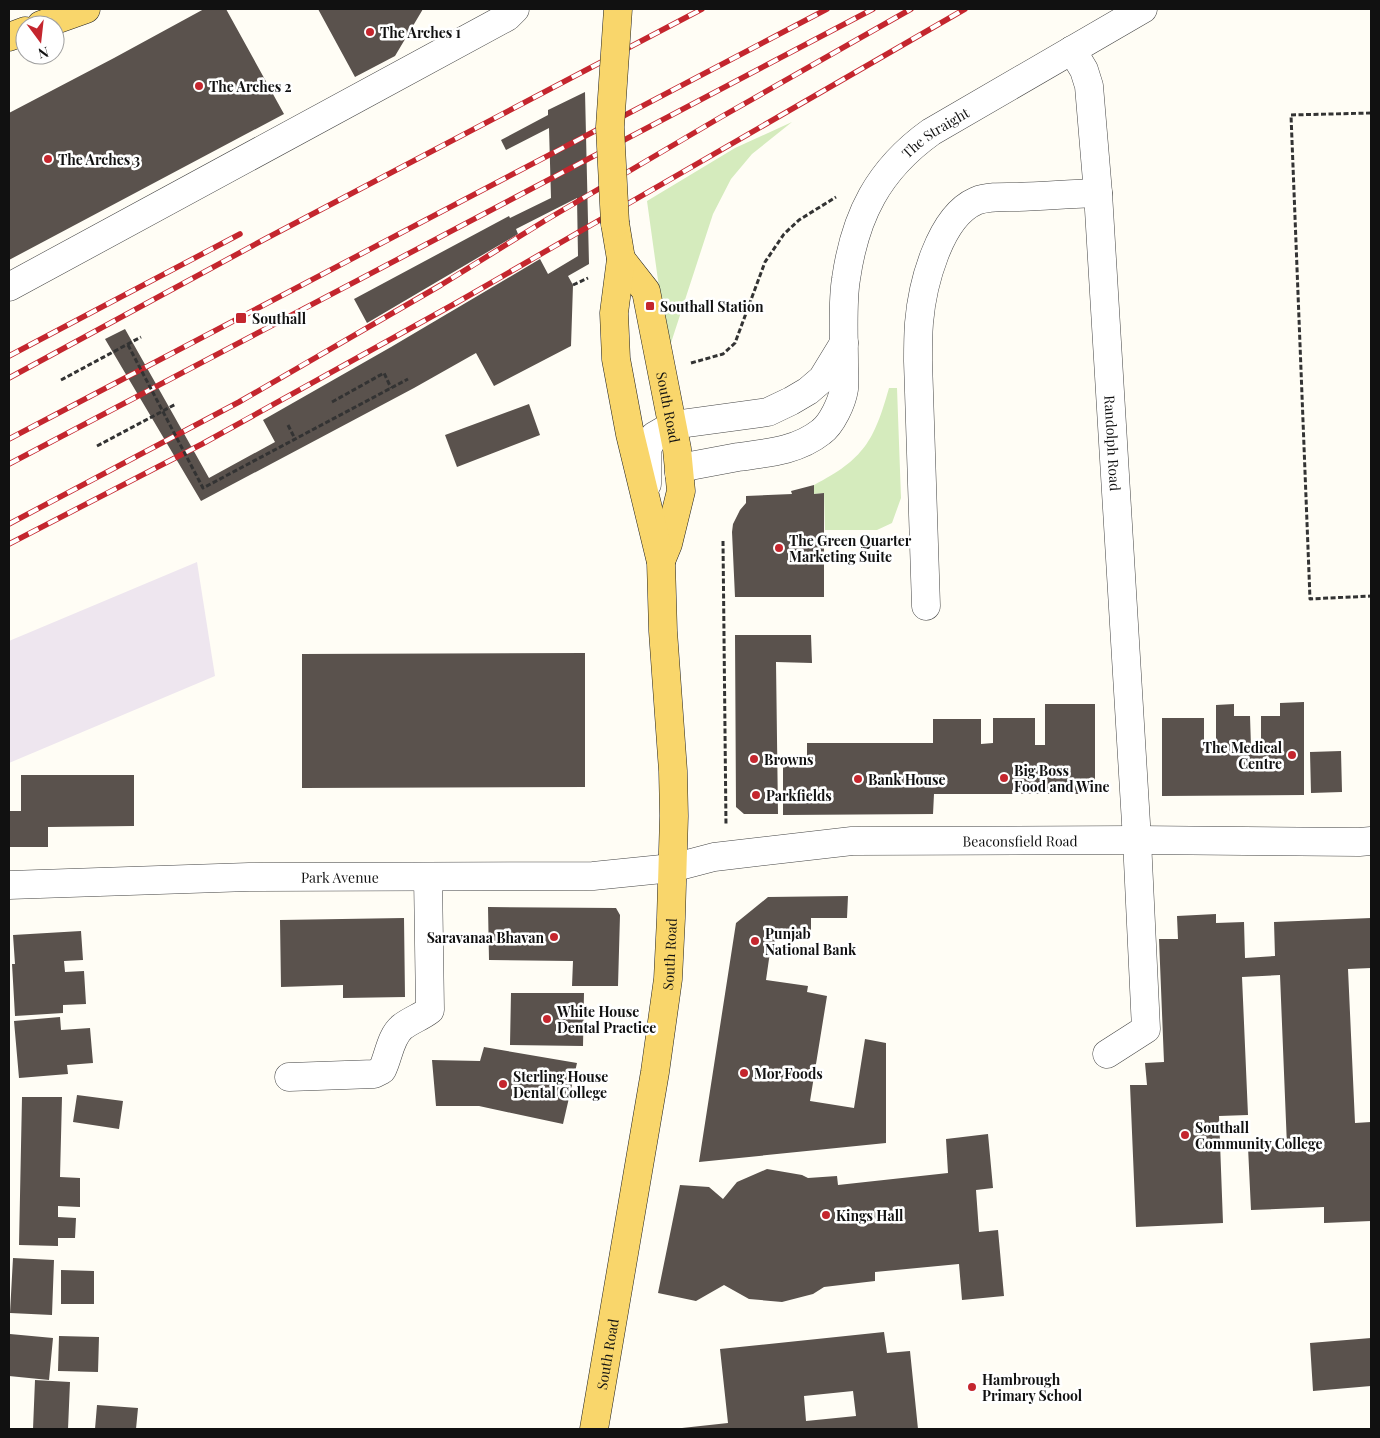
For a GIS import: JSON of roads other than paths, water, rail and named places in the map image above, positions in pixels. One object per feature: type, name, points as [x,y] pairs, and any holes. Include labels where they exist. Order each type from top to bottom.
[{"type":"main road","points":[[65,16],[86,9]]},
{"type":"main road","name":"South Road","points":[[594,1429],[655,1072],[668,979],[674,816],[673,771],[663,631],[661,562],[630,434],[616,359],[614,313],[622,259],[615,223],[610,127],[618,9]]},
{"type":"main road","name":"South Road","points":[[622,259],[646,291],[673,425],[680,491],[668,544],[661,562]]},
{"type":"street","points":[[9,287],[507,17],[515,9]]},
{"type":"street","name":"The Straight","points":[[679,473],[690,466],[775,452],[807,441],[823,432],[838,410],[844,389],[845,280],[854,238],[867,204],[888,172],[913,145],[931,132],[1143,9]]},
{"type":"street","name":"Randolph Road","points":[[1072,50],[1084,70],[1089,86],[1098,193],[1137,840],[1146,1029],[1107,1054]]},
{"type":"street","points":[[926,606],[918,371],[919,324],[922,298],[934,256],[945,230],[959,211],[977,200],[1098,193]]},
{"type":"street","points":[[647,506],[647,449],[654,436],[673,425],[768,412],[791,401],[808,391],[822,379],[844,343]]},
{"type":"street","name":"Beaconsfield Road","points":[[672,868],[727,855],[852,841],[1371,841]]},
{"type":"street","name":"Park Avenue","points":[[9,885],[249,877],[593,876],[672,868]]},
{"type":"street","points":[[289,1077],[374,1074],[382,1070],[391,1042],[401,1028],[430,1010],[428,877]]},
{"type":"railway","points":[[9,378],[265,239],[702,9]]},
{"type":"railway","points":[[9,439],[827,9]]},
{"type":"railway","points":[[9,464],[873,9]]},
{"type":"railway","points":[[9,524],[239,402],[441,285],[546,220],[721,117],[911,9]]},
{"type":"railway","points":[[9,544],[202,444],[456,303],[965,9]]},
{"type":"railway","points":[[9,356],[240,234]]},
{"type":"place","name":"The Arches 1","points":[[370,32]]},
{"type":"place","name":"The Arches 2","points":[[199,86]]},
{"type":"place","name":"The Arches 3","points":[[48,159]]},
{"type":"place","name":"Southall Station","points":[[650,306]]},
{"type":"place","name":"Southall","points":[[241,318]]},
{"type":"place","name":"The Green Quarter Marketing Suite","points":[[779,548]]},
{"type":"place","name":"The Medical Centre","points":[[1292,755]]},
{"type":"place","name":"Browns","points":[[754,759]]},
{"type":"place","name":"Big Boss Food and Wine","points":[[1004,778]]},
{"type":"place","name":"Bank House","points":[[858,779]]},
{"type":"place","name":"Parkfields","points":[[756,795]]},
{"type":"place","name":"Saravanaa Bhavan","points":[[554,937]]},
{"type":"place","name":"Punjab National Bank","points":[[755,941]]},
{"type":"place","name":"White House Dental Practice","points":[[547,1019]]},
{"type":"place","name":"Mor Foods","points":[[744,1073]]},
{"type":"place","name":"Sterling House Dental College","points":[[503,1084]]},
{"type":"place","name":"Southall Community College","points":[[1185,1135]]},
{"type":"place","name":"Kings Hall","points":[[826,1215]]},
{"type":"place","name":"Hambrough Primary School","points":[[972,1387]]}]
